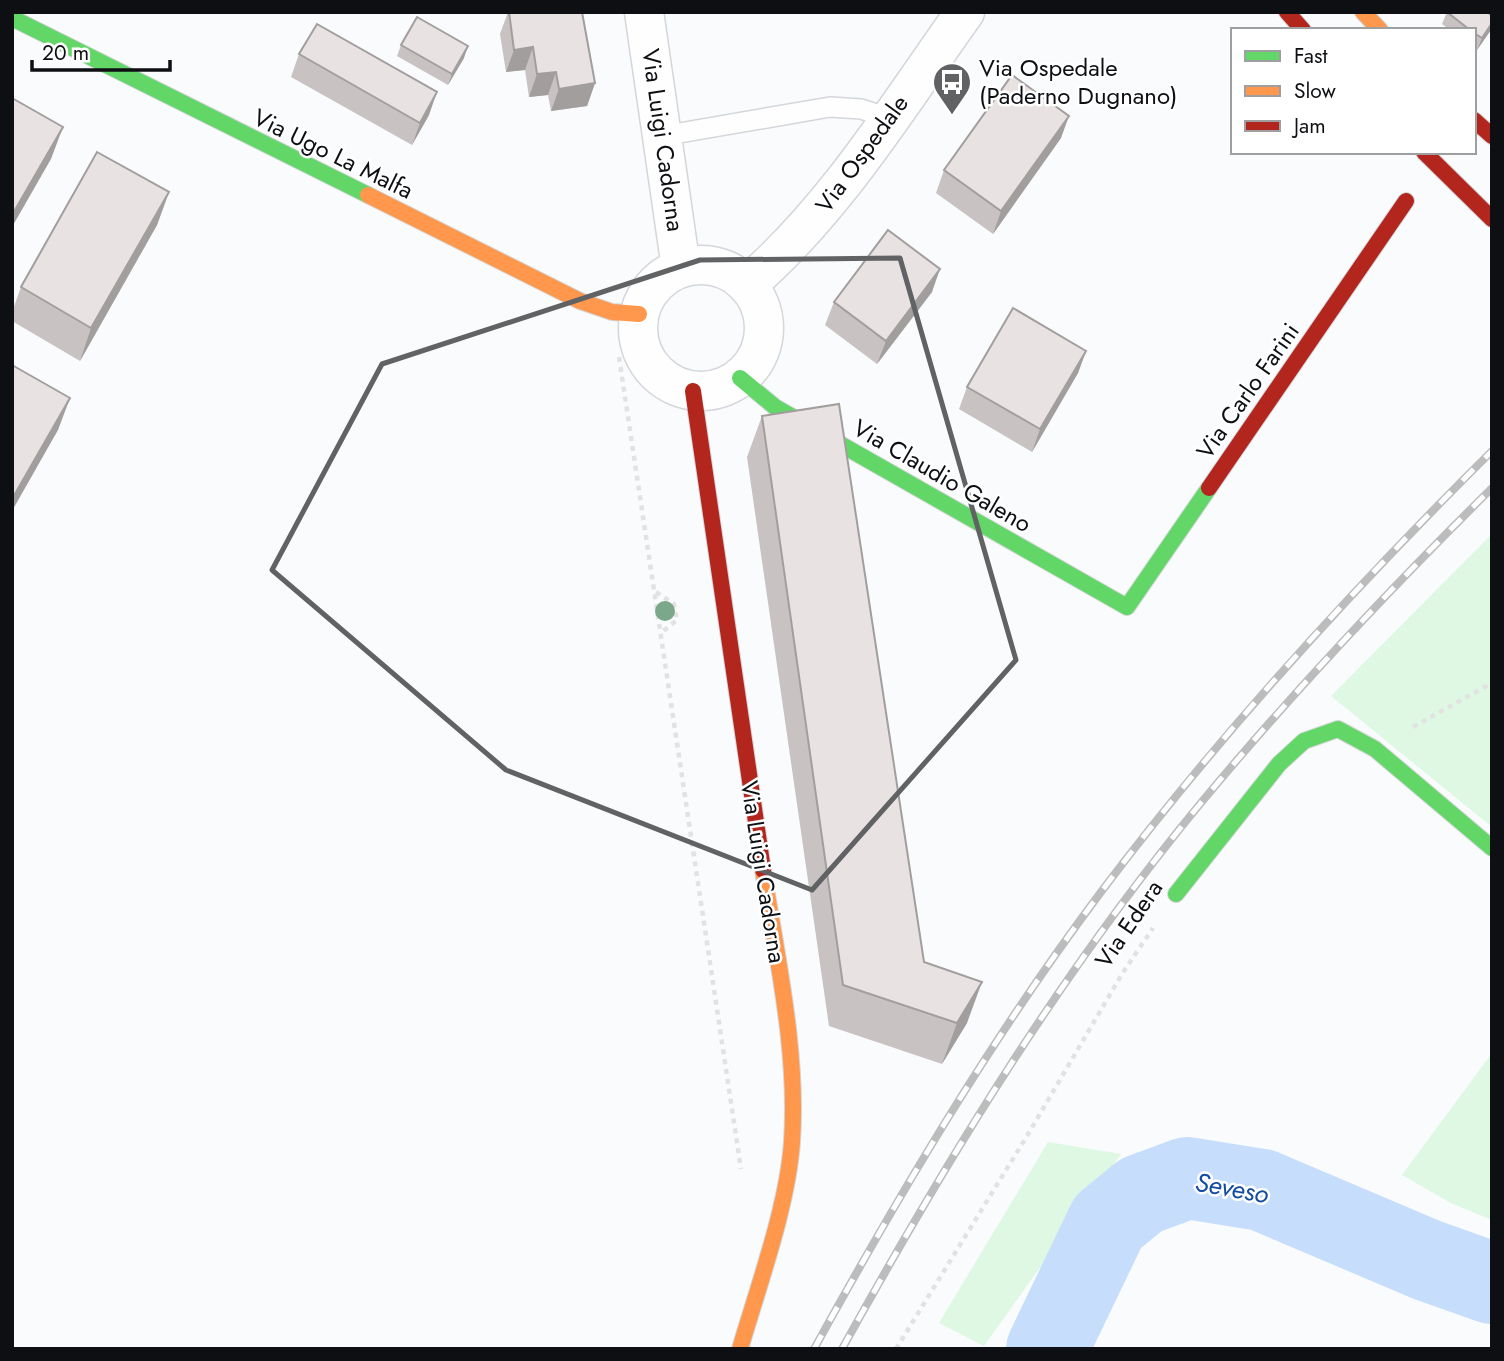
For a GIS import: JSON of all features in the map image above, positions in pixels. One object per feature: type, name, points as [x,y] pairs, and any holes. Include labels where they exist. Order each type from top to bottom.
[{"type":"street","name":"Via Luigi Cadorna","points":[[644,12],[681,268]]},
{"type":"street","name":"Via Ospedale","points":[[747,285],[788,250],[837,193],[965,12]]},
{"type":"street","points":[[1287,12],[1301,28]]},
{"type":"street","points":[[1363,12],[1378,28]]},
{"type":"street","name":"Via Ugo La Malfa","points":[[12,18],[580,301],[612,312],[639,314]]},
{"type":"street","points":[[1476,122],[1492,136]]},
{"type":"street","points":[[1426,154],[1492,219]]},
{"type":"street","name":"Via Carlo Farini","points":[[1127,607],[1406,201]]},
{"type":"street","points":[[714,266],[737,276],[747,285],[763,313],[763,340],[753,364],[740,378],[714,390],[693,391],[661,377],[647,360],[639,336],[639,314],[648,293],[662,278],[681,268],[714,266]]},
{"type":"street","name":"Via Claudio Galeno","points":[[740,378],[775,407],[1127,607]]},
{"type":"street","name":"Via Luigi Cadorna","points":[[693,391],[792,1064],[792,1143],[776,1223],[740,1349]]},
{"type":"street","name":"Via Edera","points":[[1176,894],[1279,764],[1304,741],[1338,729],[1376,749],[1492,848]]},
{"type":"lane","points":[[662,136],[830,107],[861,109],[889,118]]},
{"type":"path","points":[[662,633],[677,620],[674,604],[656,592],[662,633],[747,1210],[776,1223]]},
{"type":"path","points":[[1376,749],[1492,683]]},
{"type":"path","name":"Via Edera","points":[[896,1349],[1027,1136],[1122,974],[1176,894]]},
{"type":"highlighted area","points":[[900,258],[1016,660],[812,890],[506,770],[272,570],[382,364],[700,260]]},
{"type":"green space","points":[[1492,534],[1492,827],[1331,696]]},
{"type":"green space","points":[[1492,1053],[1492,1220],[1451,1203],[1402,1175]]},
{"type":"green space","points":[[1048,1142],[1121,1154],[984,1346],[939,1323]]},
{"type":"building","points":[[509,12],[582,12],[595,83],[559,89],[556,72],[537,74],[533,47],[514,50]]},
{"type":"building","points":[[1447,12],[1487,12],[1492,16],[1492,23],[1482,38],[1476,34],[1476,28],[1467,28]]},
{"type":"building","points":[[417,17],[468,46],[452,74],[401,45]]},
{"type":"building","points":[[317,24],[437,92],[420,123],[299,54]]},
{"type":"building","points":[[1012,75],[1069,116],[1001,211],[944,170]]},
{"type":"building","points":[[12,98],[63,127],[12,215]]},
{"type":"building","points":[[97,152],[169,192],[91,328],[21,287]]},
{"type":"building","points":[[888,230],[940,269],[886,341],[834,302]]},
{"type":"building","points":[[1013,308],[1086,351],[1040,429],[967,387]]},
{"type":"building","points":[[12,365],[70,398],[12,499]]},
{"type":"building","points":[[839,404],[924,962],[982,982],[957,1023],[843,985],[762,416]]},
{"type":"waterway","name":"Seveso","points":[[1047,1349],[1108,1222],[1141,1195],[1187,1178],[1262,1190],[1427,1260],[1492,1283]]},
{"type":"railway","points":[[814,1349],[880,1231],[950,1115],[1023,1002],[1101,892],[1192,776],[1288,665],[1388,556],[1492,451]]},
{"type":"railway","points":[[842,1349],[923,1207],[1009,1068],[1054,1000],[1149,868],[1200,804],[1306,682],[1416,564],[1492,488]]},
{"type":"traffic: fast","points":[[12,18],[368,195]]},
{"type":"traffic: fast","points":[[740,378],[775,407],[1127,607],[1209,488]]},
{"type":"traffic: fast","points":[[1176,894],[1279,764],[1304,741],[1338,729],[1375,749],[1492,848]]},
{"type":"traffic: slow","points":[[1363,12],[1378,28]]},
{"type":"traffic: slow","points":[[368,195],[580,301],[612,312],[639,314]]},
{"type":"traffic: slow","points":[[740,1349],[779,1219],[792,1141],[789,1039],[763,870]]},
{"type":"traffic: jam","points":[[1287,12],[1301,28]]},
{"type":"traffic: jam","points":[[1476,122],[1492,136]]},
{"type":"traffic: jam","points":[[1426,154],[1492,219]]},
{"type":"traffic: jam","points":[[1209,488],[1406,201]]},
{"type":"traffic: jam","points":[[693,391],[763,870]]},
{"type":"place","name":"Via Ospedale (Paderno Dugnano)","points":[[952,116]]}]
